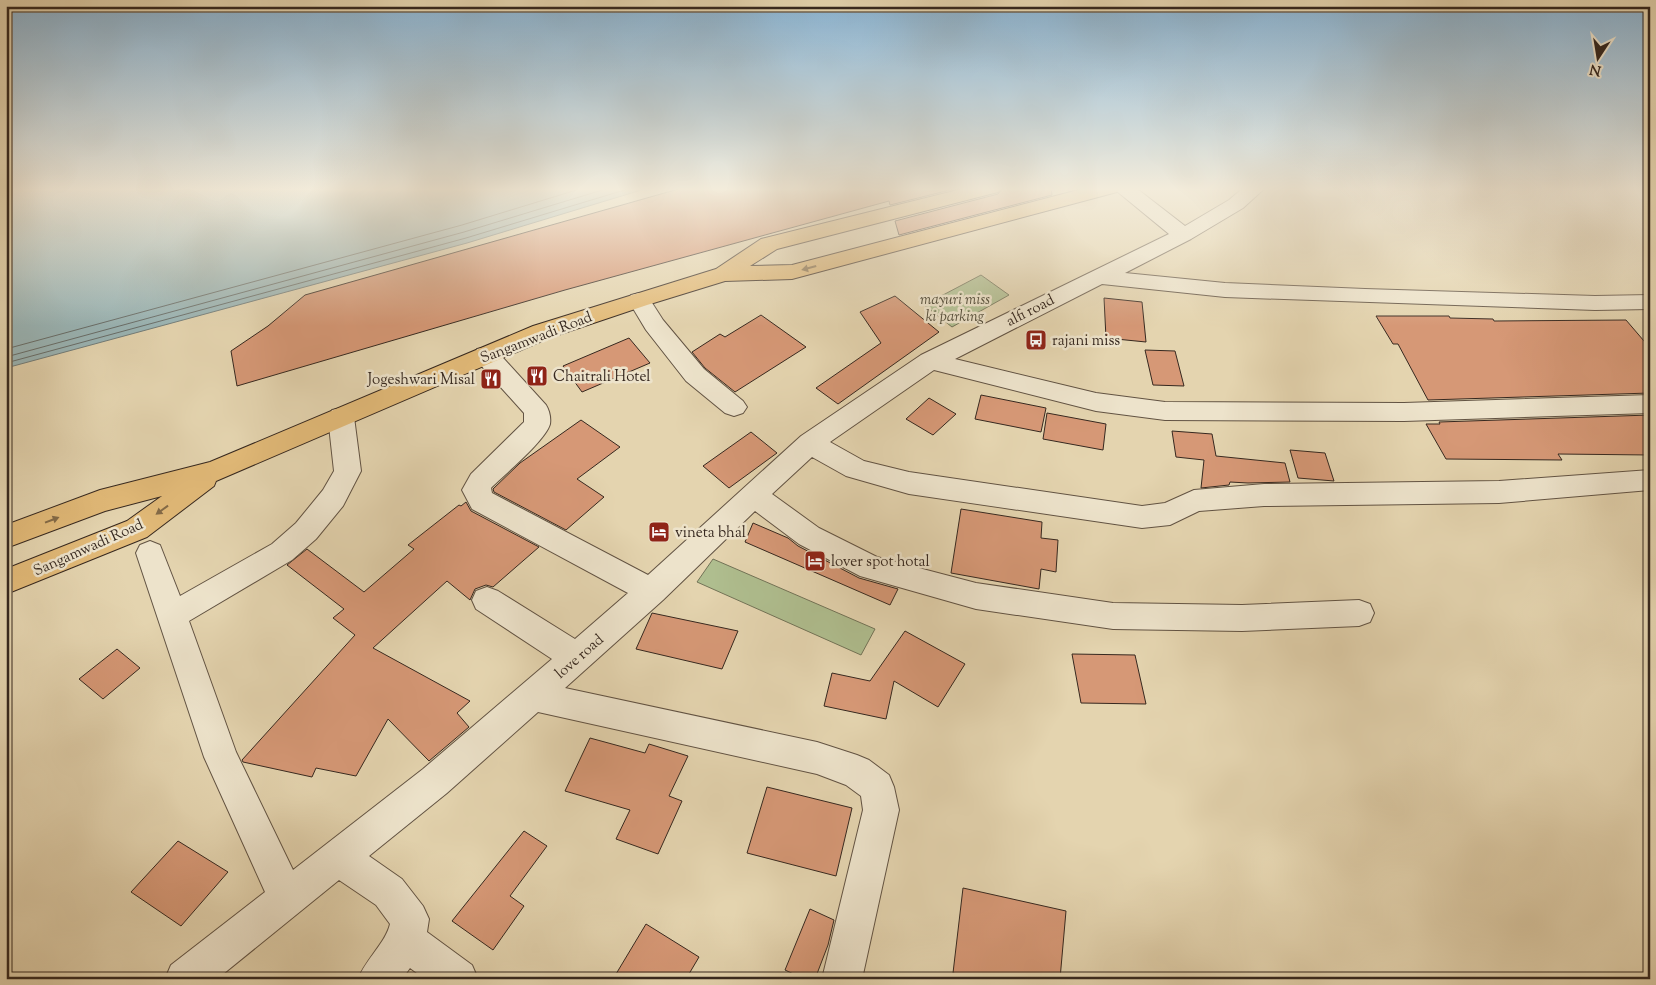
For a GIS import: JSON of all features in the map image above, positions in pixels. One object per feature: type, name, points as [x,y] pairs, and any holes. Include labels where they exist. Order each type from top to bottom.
[{"type":"main road","name":"Sangamwadi Road","points":[[724,274],[769,244],[809,234]]},
{"type":"main road","name":"Sangamwadi Road","points":[[6,538],[100,501],[216,471],[540,332],[724,274],[792,272],[936,234]]},
{"type":"main road","name":"Sangamwadi Road","points":[[6,582],[137,529],[216,471]]},
{"type":"street","name":"alfi road","points":[[810,443],[930,361],[1184,235]]},
{"type":"street","points":[[1097,277],[1263,292],[1575,302],[1650,302]]},
{"type":"street","points":[[639,300],[654,325],[690,369],[734,407]]},
{"type":"street","points":[[486,356],[537,411],[537,424],[528,436],[481,481],[476,490],[482,501],[652,591]]},
{"type":"street","points":[[930,361],[1096,402],[1166,411],[1404,412],[1650,404]]},
{"type":"street","points":[[171,616],[282,552],[306,530],[333,498],[348,471],[341,417]]},
{"type":"street","points":[[810,443],[856,469],[909,483],[1142,517],[1170,514],[1194,501],[1264,495],[1499,492],[1650,480]]},
{"type":"street","name":"love road","points":[[185,979],[435,781],[652,591],[810,443]]},
{"type":"street","points":[[753,496],[809,536],[870,567],[976,596],[1113,616],[1242,618],[1359,613]]},
{"type":"street","points":[[150,553],[221,757],[287,898]]},
{"type":"street","points":[[487,600],[577,658]]},
{"type":"street","points":[[533,696],[817,758],[857,772],[877,787],[881,810],[842,979]]},
{"type":"street","points":[[339,858],[389,892],[410,919],[406,941],[378,979]]},
{"type":"street","points":[[406,941],[458,979]]},
{"type":"green space","name":"mayuri miss ki parking","points":[[981,275],[1009,295],[952,327],[924,305]]},
{"type":"green space","points":[[713,559],[875,629],[861,655],[697,582]]},
{"type":"water","points":[[6,234],[497,234],[467,243],[6,368]]},
{"type":"building","points":[[520,234],[769,234],[565,290],[237,386],[231,351],[268,326],[305,295]]},
{"type":"building","points":[[895,296],[939,332],[838,404],[816,388],[881,343],[860,312]]},
{"type":"building","points":[[1104,298],[1142,302],[1146,342],[1106,338]]},
{"type":"building","points":[[761,315],[806,347],[735,392],[705,368],[692,352],[720,334],[725,337]]},
{"type":"building","points":[[1376,316],[1449,316],[1450,318],[1493,319],[1494,321],[1626,320],[1650,348],[1650,393],[1428,400],[1398,344],[1393,344]]},
{"type":"building","points":[[629,338],[650,363],[582,392],[563,366]]},
{"type":"building","points":[[1145,350],[1175,351],[1184,386],[1153,385]]},
{"type":"building","points":[[981,395],[1046,408],[1041,432],[975,419]]},
{"type":"building","points":[[929,398],[956,414],[933,435],[906,419]]},
{"type":"building","points":[[1047,413],[1106,424],[1103,450],[1043,439]]},
{"type":"building","points":[[1650,415],[1650,455],[1558,454],[1562,460],[1446,459],[1426,424],[1440,424],[1439,422]]},
{"type":"building","points":[[581,420],[620,447],[577,479],[604,497],[566,530],[494,492],[493,489],[520,463]]},
{"type":"building","points":[[1172,431],[1212,434],[1216,456],[1285,463],[1290,482],[1230,482],[1229,485],[1201,488],[1204,460],[1176,457]]},
{"type":"building","points":[[751,432],[777,453],[729,488],[703,466]]},
{"type":"building","points":[[1290,450],[1325,453],[1334,481],[1298,478]]},
{"type":"building","points":[[466,502],[471,511],[539,547],[493,587],[486,585],[475,589],[470,600],[447,581],[373,648],[470,701],[457,713],[469,727],[429,761],[388,719],[356,776],[316,768],[312,777],[243,762],[242,760],[355,635],[333,618],[344,609],[287,565],[307,549],[364,592],[414,549],[408,545],[459,505],[461,506]]},
{"type":"building","points":[[961,509],[1042,522],[1041,538],[1058,540],[1056,572],[1041,569],[1039,589],[951,573]]},
{"type":"building","name":"lover spot hotal","points":[[753,523],[788,538],[798,546],[859,578],[898,589],[890,605],[745,542]]},
{"type":"building","points":[[652,613],[738,631],[722,669],[636,649]]},
{"type":"building","points":[[905,631],[965,664],[938,707],[894,681],[886,719],[824,706],[832,673],[870,681]]},
{"type":"building","points":[[117,649],[140,668],[103,699],[79,679]]},
{"type":"building","points":[[1072,654],[1135,655],[1146,704],[1081,703]]},
{"type":"building","points":[[590,738],[645,753],[649,744],[688,756],[669,796],[682,801],[658,854],[616,839],[630,810],[565,791]]},
{"type":"building","points":[[767,787],[852,808],[836,876],[747,853]]},
{"type":"building","points":[[524,831],[547,846],[510,896],[524,906],[493,950],[452,921]]},
{"type":"building","points":[[178,841],[228,872],[181,926],[131,892]]},
{"type":"building","points":[[963,888],[1066,911],[1060,979],[982,979],[953,973]]},
{"type":"building","points":[[810,909],[834,920],[828,945],[815,979],[804,979],[785,970]]},
{"type":"building","points":[[646,924],[699,957],[686,979],[613,979]]},
{"type":"place","name":"rajani miss","points":[[1036,340]]},
{"type":"place","name":"Chaitrali Hotel","points":[[537,376]]},
{"type":"place","name":"Jogeshwari Misal","points":[[491,379]]},
{"type":"place","name":"vineta bhal","points":[[659,532]]},
{"type":"place","name":"lover spot hotal","points":[[815,561]]}]
